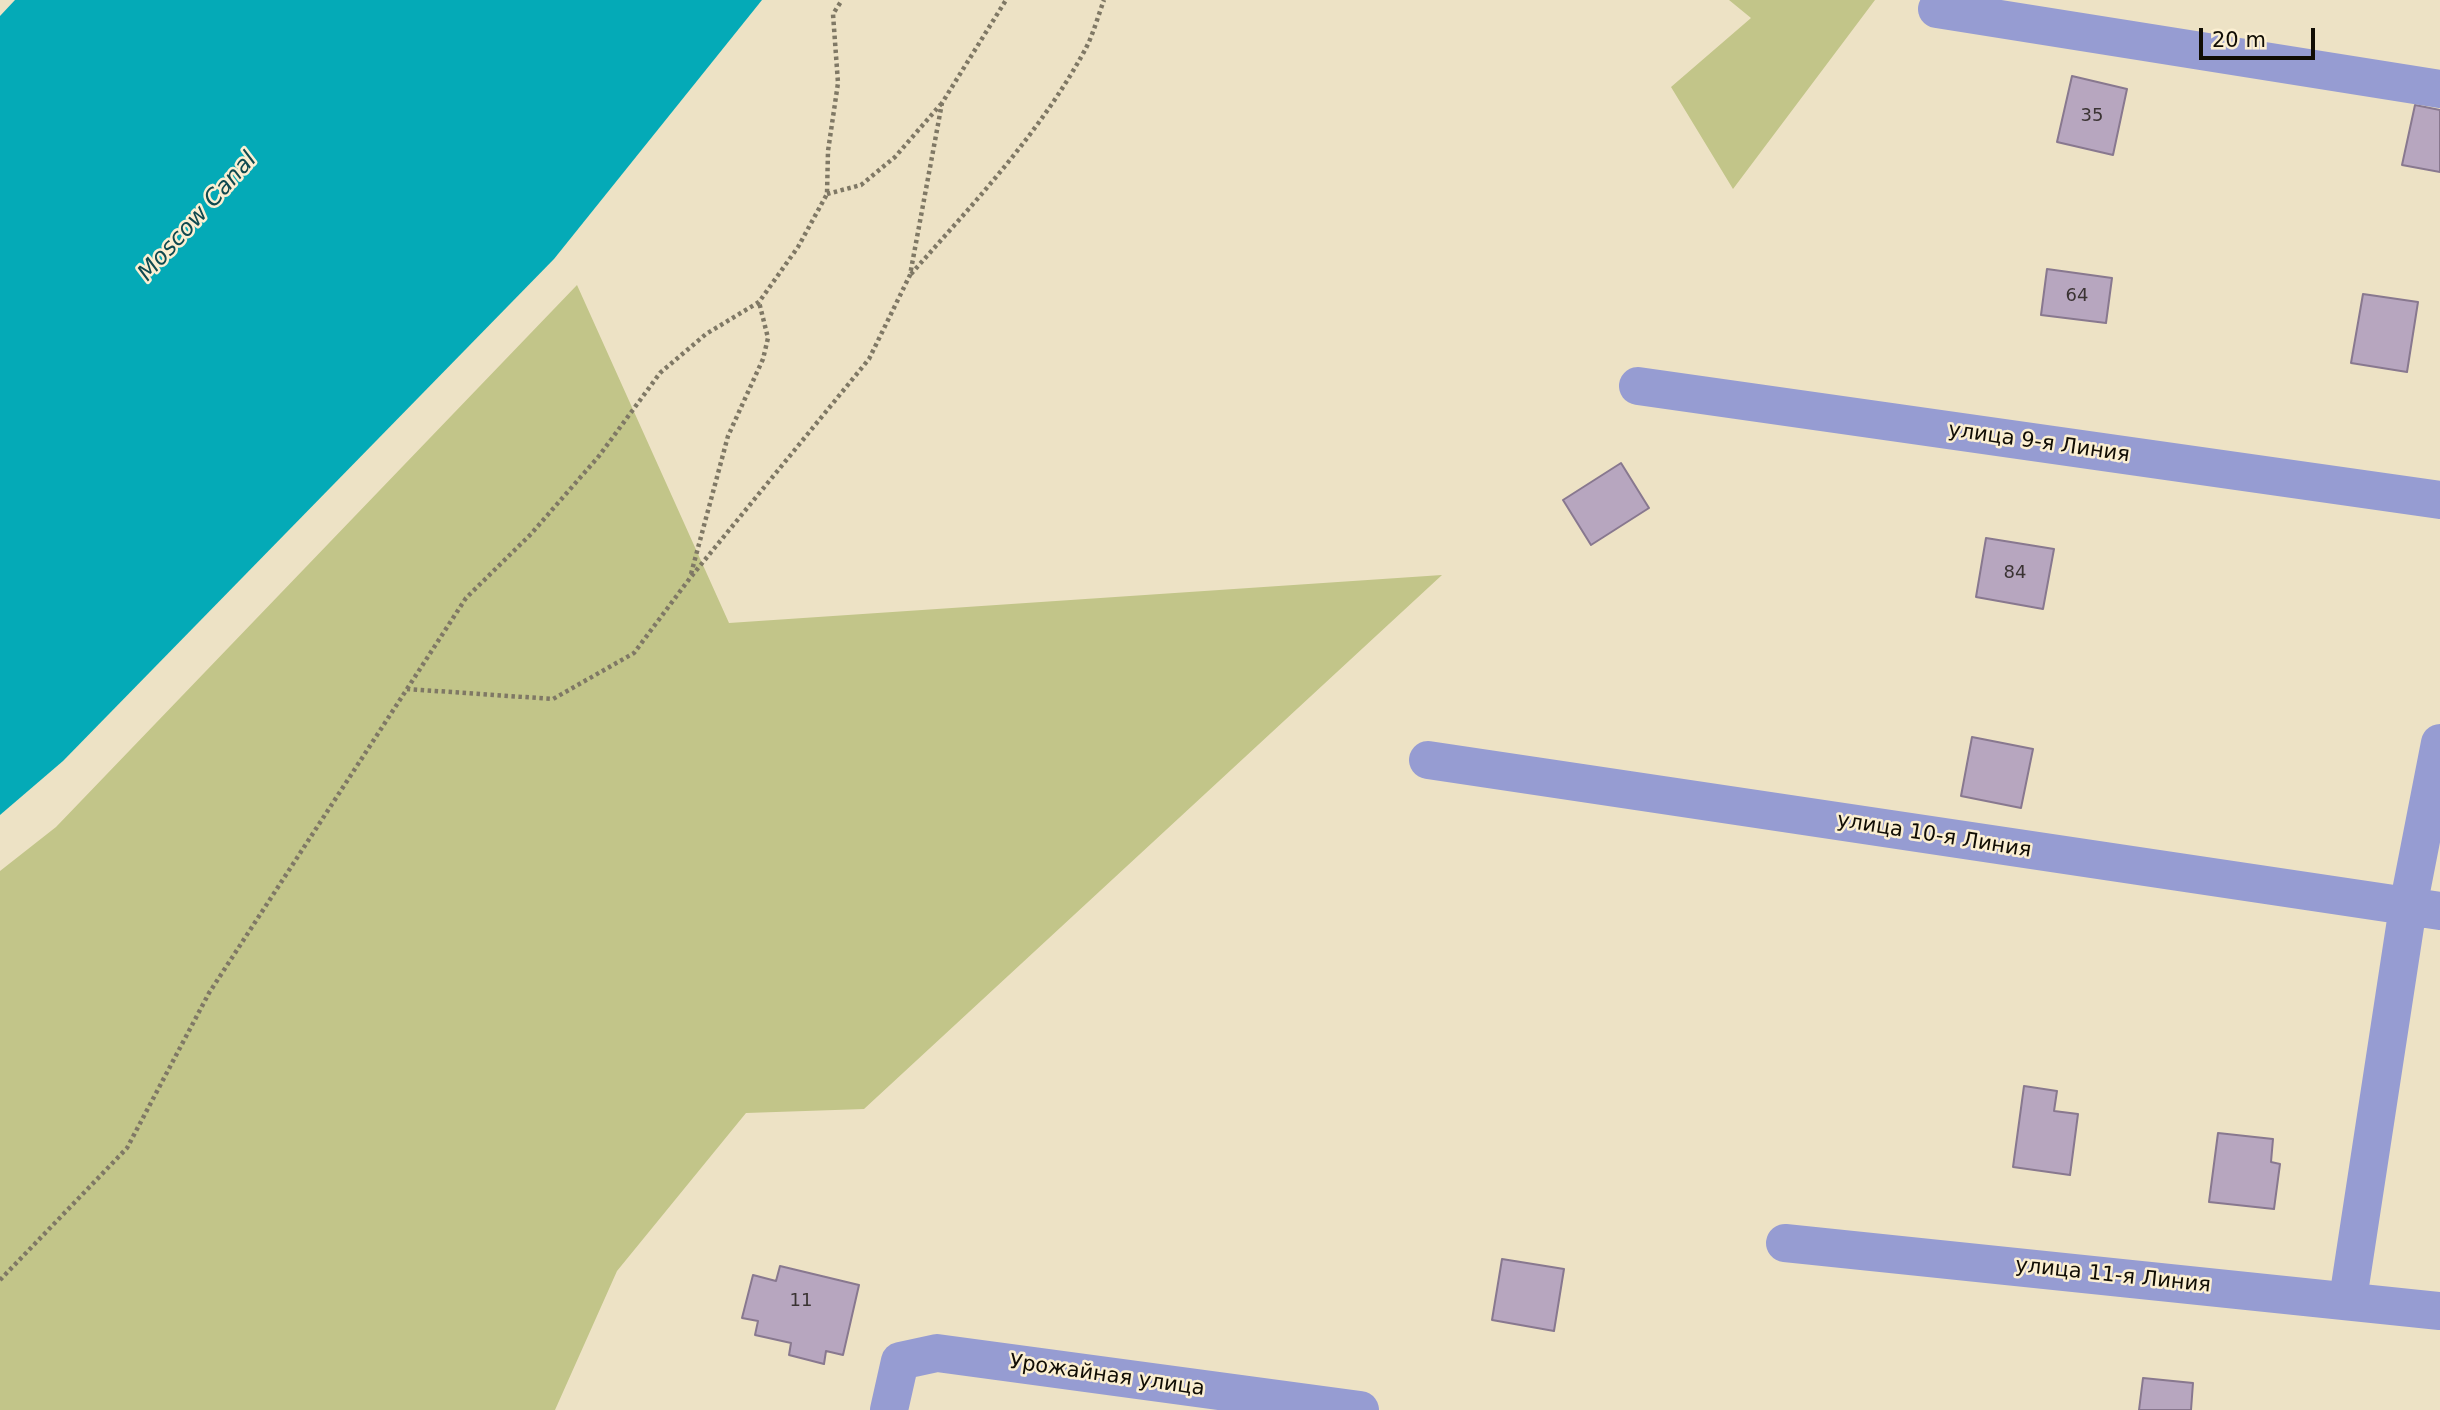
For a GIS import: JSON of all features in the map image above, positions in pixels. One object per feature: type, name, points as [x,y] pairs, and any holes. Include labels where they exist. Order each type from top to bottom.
[{"type":"street","points":[[1937,9],[2440,89]]},
{"type":"street","name":"улица 9-я Линия","points":[[1638,386],[2440,500]]},
{"type":"street","points":[[2348,1299],[2424,909],[2440,743]]},
{"type":"street","name":"улица 10-я Линия","points":[[1429,760],[2424,909]]},
{"type":"street","name":"улица 11-я Линия","points":[[1785,1243],[2348,1299],[2440,1311]]},
{"type":"street","name":"Урожайная улица","points":[[888,1410],[900,1361],[937,1353],[1360,1410]]},
{"type":"path","points":[[0,1280],[127,1148],[209,993],[466,598],[531,534],[590,465],[660,373],[706,334],[759,302],[798,247],[827,194],[828,151],[838,83],[833,14],[842,0]]},
{"type":"path","points":[[827,194],[861,185],[895,157],[942,103],[1006,0]]},
{"type":"path","points":[[910,275],[981,195],[1045,115],[1086,48],[1104,0]]},
{"type":"path","points":[[407,689],[553,699],[634,653],[690,578],[869,359],[910,275],[942,103]]},
{"type":"path","points":[[690,578],[728,436],[762,359],[768,338],[759,302]]},
{"type":"green space","points":[[1729,0],[1875,0],[1733,189],[1671,87],[1751,18]]},
{"type":"green space","points":[[577,285],[729,623],[1442,575],[864,1109],[746,1113],[617,1271],[555,1410],[0,1410],[0,871],[56,827]]},
{"type":"water","name":"Moscow Canal","points":[[15,0],[762,0],[554,259],[63,761],[0,815],[0,16]]},
{"type":"building","points":[[2072,76],[2127,89],[2113,155],[2057,142]]},
{"type":"building","points":[[2415,105],[2440,110],[2440,172],[2402,165]]},
{"type":"building","points":[[2047,269],[2112,278],[2106,323],[2041,315]]},
{"type":"building","points":[[2363,294],[2418,302],[2407,372],[2351,363]]},
{"type":"building","points":[[1621,463],[1649,508],[1591,545],[1563,500]]},
{"type":"building","points":[[1986,538],[2054,549],[2043,609],[1976,597]]},
{"type":"building","points":[[1972,737],[2033,749],[2021,808],[1961,796]]},
{"type":"building","points":[[2024,1086],[2057,1091],[2054,1111],[2078,1114],[2070,1175],[2013,1167]]},
{"type":"building","points":[[2218,1133],[2273,1139],[2271,1162],[2280,1164],[2274,1209],[2209,1202]]},
{"type":"building","points":[[1502,1259],[1564,1269],[1554,1331],[1492,1320]]},
{"type":"building","points":[[780,1266],[859,1285],[843,1355],[826,1351],[824,1364],[789,1355],[791,1343],[755,1335],[758,1321],[742,1318],[753,1275],[776,1281]]},
{"type":"building","points":[[2143,1378],[2193,1383],[2191,1410],[2139,1410]]}]
